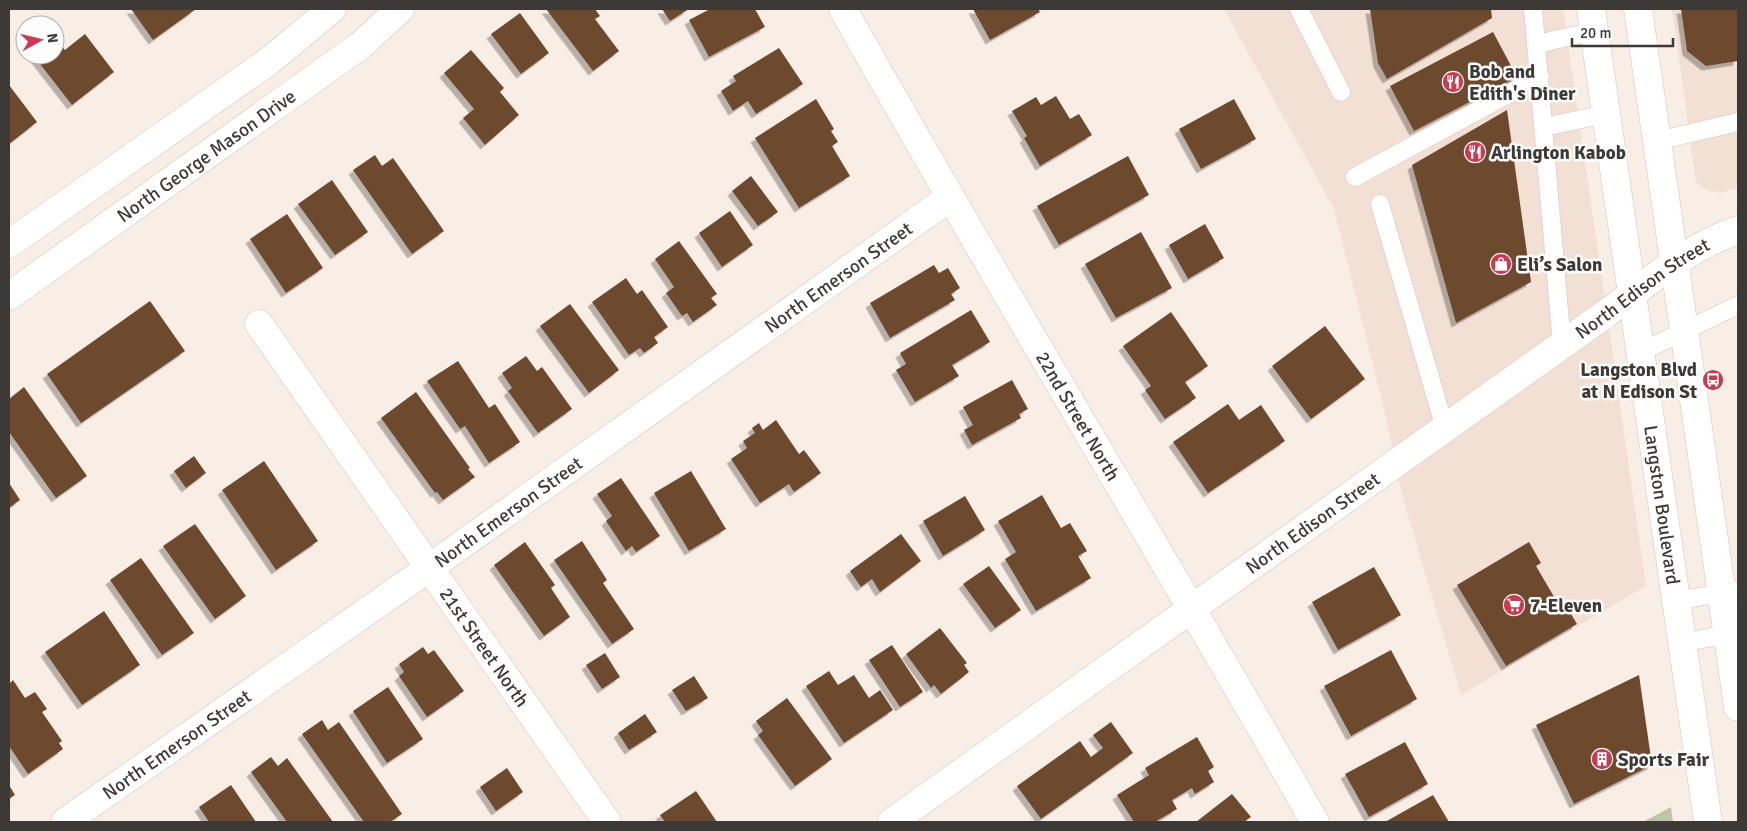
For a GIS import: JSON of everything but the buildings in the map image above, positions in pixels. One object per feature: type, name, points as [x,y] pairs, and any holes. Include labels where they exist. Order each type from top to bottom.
[{"type":"street","points":[[9,244],[269,61],[332,9]]},
{"type":"street","name":"North George Mason Drive","points":[[9,296],[362,45],[400,9]]},
{"type":"street","name":"22nd Street North","points":[[843,9],[949,198],[1194,609],[1315,822]]},
{"type":"street","points":[[1638,9],[1685,329],[1730,592],[1738,707]]},
{"type":"street","name":"Langston Boulevard","points":[[1592,20],[1708,822]]},
{"type":"street","name":"North Emerson Street","points":[[65,822],[429,568],[949,198]]},
{"type":"street","name":"North Edison Street","points":[[892,822],[1194,609],[1632,295],[1675,262],[1714,238],[1738,230]]},
{"type":"street","name":"21st Street North","points":[[259,324],[607,822]]},
{"type":"lane","points":[[1299,9],[1341,92]]},
{"type":"lane","points":[[1533,9],[1562,345]]},
{"type":"lane","points":[[1536,44],[1592,20]]},
{"type":"lane","points":[[1355,177],[1540,77]]},
{"type":"lane","points":[[1544,128],[1606,114]]},
{"type":"lane","points":[[1657,141],[1738,122]]},
{"type":"lane","points":[[1380,204],[1445,429]]},
{"type":"lane","points":[[1641,352],[1685,329],[1738,305]]},
{"type":"lane","points":[[1676,601],[1730,592]]},
{"type":"lane","points":[[1682,642],[1733,633]]},
{"type":"shaded area","points":[[1224,9],[1563,9],[1646,586],[1461,695],[1402,495],[1385,413],[1334,209]]},
{"type":"shaded area","points":[[1672,9],[1738,9],[1738,188],[1720,193],[1707,190],[1696,182]]},
{"type":"green space","points":[[1671,807],[1673,822],[1643,822]]},
{"type":"place","name":"Bob and Edith's Diner","points":[[1453,82]]},
{"type":"place","name":"Arlington Kabob","points":[[1475,152]]},
{"type":"place","name":"Eli’s Salon","points":[[1501,264]]},
{"type":"place","name":"Langston Blvd at N Edison St","points":[[1713,380]]},
{"type":"place","name":"7-Eleven","points":[[1514,605]]},
{"type":"place","name":"Sports Fair","points":[[1602,759]]}]
